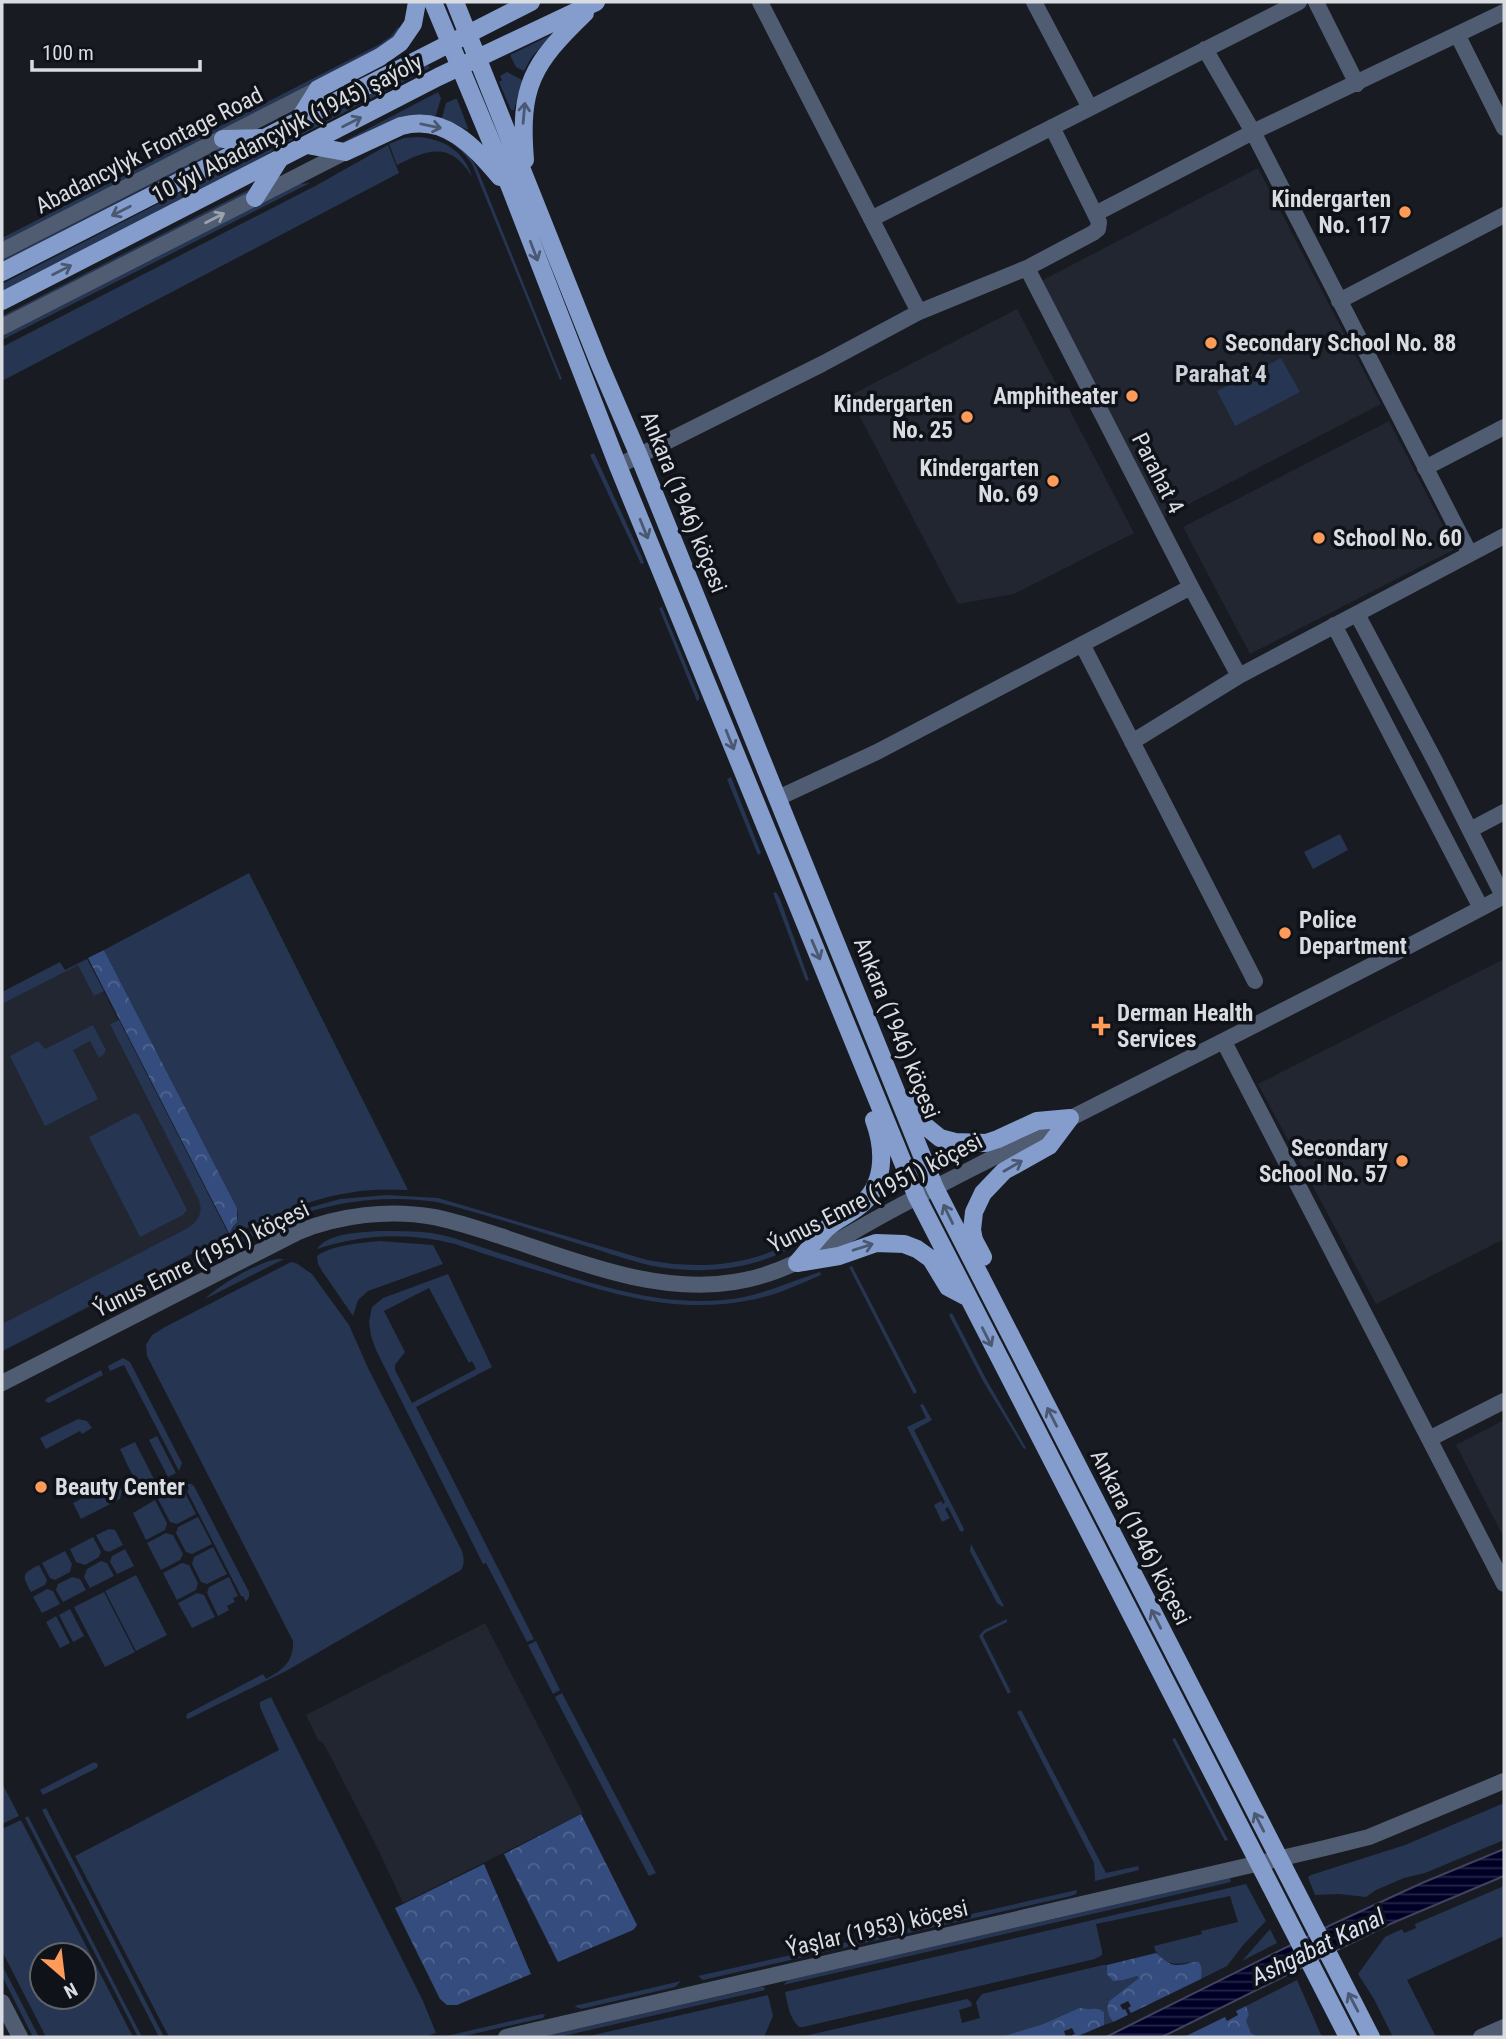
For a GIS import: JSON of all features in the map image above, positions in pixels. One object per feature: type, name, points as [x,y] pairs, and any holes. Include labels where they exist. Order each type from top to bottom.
[{"type":"main road","points":[[298,121],[318,89],[380,57],[400,43],[413,24],[417,2]]},
{"type":"main road","name":"Ankara (1946) köçesi","points":[[433,2],[460,67],[518,184],[639,456],[935,1188],[1371,2037]]},
{"type":"main road","name":"Ankara (1946) köçesi","points":[[455,2],[479,58],[518,184],[618,466],[917,1197],[1348,2037]]},
{"type":"main road","name":"10 ýyl Abadançylyk (1945) şaýoly","points":[[2,272],[531,2]]},
{"type":"main road","points":[[518,184],[526,93],[533,75],[552,46],[596,2]]},
{"type":"main road","name":"10 ýyl Abadançylyk (1945) şaýoly","points":[[2,302],[460,67],[596,2]]},
{"type":"main road","points":[[307,145],[345,152],[401,126],[430,124],[464,139],[518,184]]},
{"type":"main road","points":[[223,139],[265,138]]},
{"type":"main road","points":[[255,198],[280,158]]},
{"type":"main road","points":[[886,1070],[904,1082],[923,1125],[940,1138],[954,1142],[986,1143],[1037,1121],[1070,1118]]},
{"type":"main road","points":[[797,1263],[828,1227],[861,1205],[876,1182],[883,1152],[866,1099],[868,1077]]},
{"type":"main road","points":[[985,1287],[989,1269],[974,1240],[972,1230],[974,1212],[980,1197],[1004,1171],[1049,1146],[1070,1118]]},
{"type":"main road","points":[[797,1263],[839,1256],[876,1243],[904,1244],[931,1259],[948,1287],[967,1297]]},
{"type":"street","points":[[760,2],[919,312]]},
{"type":"street","points":[[1034,2],[1090,108]]},
{"type":"street","points":[[871,219],[1299,2]]},
{"type":"street","points":[[1316,2],[1357,84]]},
{"type":"street","points":[[1095,214],[1253,132],[1504,12]]},
{"type":"street","points":[[1458,36],[1504,128]]},
{"type":"street","points":[[1205,49],[1253,132],[1470,554]]},
{"type":"street","name":"Abadancylyk Frontage Road","points":[[2,251],[318,89]]},
{"type":"street","points":[[618,466],[919,312],[1027,268],[1093,233],[1099,226],[1095,214],[1052,127]]},
{"type":"street","points":[[2,327],[345,152]]},
{"type":"street","points":[[1339,300],[1504,215]]},
{"type":"street","name":"Parahat 4","points":[[1027,268],[1239,676]]},
{"type":"street","points":[[1425,468],[1504,427]]},
{"type":"street","points":[[1132,742],[1239,676],[1504,536]]},
{"type":"street","points":[[778,798],[877,752],[1191,587]]},
{"type":"street","points":[[1357,614],[1504,896]]},
{"type":"street","points":[[1335,625],[1481,908]]},
{"type":"street","points":[[1082,644],[1255,981]]},
{"type":"street","points":[[1470,830],[1504,812]]},
{"type":"street","name":"Ýunus Emre (1951) köçesi","points":[[2,1383],[298,1233],[323,1224],[365,1216],[413,1215],[445,1220],[616,1272],[671,1284],[735,1282],[772,1273],[797,1263],[917,1197],[1224,1042],[1504,896]]},
{"type":"street","points":[[1224,1042],[1504,1584]]},
{"type":"street","points":[[1429,1439],[1504,1401]]},
{"type":"street","points":[[1278,1858],[1369,1837],[1504,1780]]},
{"type":"street","name":"Ýaşlar (1953) köçesi","points":[[506,2037],[1278,1858]]},
{"type":"street","points":[[2,2002],[20,2037]]},
{"type":"street","points":[[1481,2037],[1504,2026]]},
{"type":"shaded area","points":[[398,27],[402,29],[387,45],[2,243],[2,238],[380,44]]},
{"type":"shaded area","points":[[551,35],[531,58],[524,71],[516,67],[510,55]]},
{"type":"shaded area","points":[[428,65],[430,68],[299,136],[191,197],[2,293],[2,284]]},
{"type":"shaded area","points":[[507,72],[522,80],[514,110],[511,110],[499,82],[502,80],[500,76]]},
{"type":"shaded area","points":[[438,92],[441,98],[436,115],[403,116],[345,144],[339,144]]},
{"type":"shaded area","points":[[455,99],[468,130],[442,118],[446,103]]},
{"type":"shaded area","points":[[439,134],[461,147],[477,168],[562,379],[560,380],[472,164],[457,147],[438,136]]},
{"type":"shaded area","points":[[404,138],[436,140],[452,148],[464,160],[472,177],[464,165],[447,153],[429,152],[397,165],[389,144]]},
{"type":"shaded area","points":[[233,143],[2,262],[2,257],[223,144]]},
{"type":"shaded area","points":[[388,145],[399,173],[2,381],[2,347],[317,185]]},
{"type":"shaded area","name":"Secondary School No. 88","points":[[1258,168],[1381,404],[1164,517],[1041,281]]},
{"type":"shaded area","points":[[310,183],[2,340],[2,334],[298,184]]},
{"type":"shaded area","points":[[256,186],[253,192],[2,322],[2,316]]},
{"type":"shaded area","points":[[1017,309],[1134,533],[1014,594],[958,604],[849,396]]},
{"type":"shaded area","points":[[1281,358],[1300,392],[1235,426],[1217,391]]},
{"type":"shaded area","name":"School No. 60","points":[[1389,421],[1455,549],[1250,654],[1183,527]]},
{"type":"shaded area","points":[[594,453],[644,563],[641,564],[590,455]]},
{"type":"shaded area","points":[[662,607],[699,696],[697,701],[659,608]]},
{"type":"shaded area","points":[[731,777],[761,853],[758,855],[727,779]]},
{"type":"shaded area","points":[[1340,834],[1348,850],[1313,869],[1304,852]]},
{"type":"shaded area","points":[[249,873],[408,1190],[354,1192],[291,1209],[231,1236],[229,1234],[2,1351],[2,1324],[188,1228],[199,1216],[199,1200],[110,1024],[119,1020],[228,1233],[235,1225],[237,1208],[104,950]]},
{"type":"shaded area","points":[[776,892],[809,980],[806,981],[773,893]]},
{"type":"shaded area","points":[[87,959],[229,1235],[2,1352],[2,1003]]},
{"type":"shaded area","points":[[87,959],[104,991],[94,996],[78,965],[2,1004],[2,992],[60,962],[65,970]]},
{"type":"shaded area","name":"Secondary School No. 57","points":[[1504,959],[1504,1239],[1376,1304],[1258,1084]]},
{"type":"shaded area","points":[[93,1025],[106,1050],[104,1054],[99,1058],[90,1041],[73,1050],[98,1099],[45,1126],[10,1056],[38,1041],[45,1049]]},
{"type":"shaded area","points":[[135,1113],[139,1115],[187,1210],[183,1215],[140,1237],[89,1137]]},
{"type":"shaded area","points":[[387,1195],[438,1198],[647,1260],[667,1263],[706,1265],[745,1260],[783,1247],[801,1237],[803,1241],[767,1259],[748,1264],[688,1270],[639,1263],[437,1202],[365,1200],[296,1216],[294,1212],[340,1199]]},
{"type":"shaded area","points":[[267,1223],[260,1233],[120,1305],[118,1300]]},
{"type":"shaded area","points":[[379,1231],[432,1233],[458,1239],[609,1288],[665,1299],[694,1301],[736,1298],[761,1293],[820,1272],[821,1275],[756,1299],[703,1305],[678,1304],[603,1290],[438,1240],[386,1236],[351,1240],[317,1249],[337,1237]]},
{"type":"shaded area","points":[[379,1241],[433,1245],[443,1264],[368,1291],[358,1300],[353,1316],[322,1271],[317,1256],[338,1247]]},
{"type":"shaded area","points":[[277,1259],[284,1259],[205,1299],[238,1275]]},
{"type":"shaded area","points":[[291,1262],[312,1274],[349,1325],[368,1368],[461,1549],[463,1565],[461,1570],[286,1671],[188,1719],[187,1714],[263,1674],[266,1679],[278,1672],[292,1654],[293,1641],[147,1356],[146,1345],[152,1335],[165,1327]]},
{"type":"shaded area","points":[[852,1266],[917,1392],[914,1394],[849,1267]]},
{"type":"shaded area","points":[[448,1274],[492,1367],[416,1407],[534,1639],[527,1642],[486,1563],[483,1564],[376,1350],[369,1322],[372,1307],[383,1298]],"holes":[[[429,1288],[469,1363],[472,1361],[476,1369],[412,1403],[395,1370],[395,1365],[405,1352],[384,1311]]]},
{"type":"shaded area","points":[[952,1313],[1026,1448],[1024,1449],[983,1381],[949,1315]]},
{"type":"shaded area","points":[[123,1358],[130,1362],[182,1463],[179,1471],[124,1365],[110,1371],[108,1366]]},
{"type":"shaded area","points":[[101,1370],[103,1375],[49,1403],[45,1401],[47,1398]]},
{"type":"shaded area","points":[[923,1404],[932,1420],[914,1430],[964,1529],[963,1532],[948,1507],[945,1509],[950,1518],[942,1522],[934,1505],[945,1502],[907,1427],[926,1418],[920,1405]]},
{"type":"shaded area","points":[[78,1419],[87,1421],[92,1428],[82,1434],[80,1431],[46,1449],[40,1438]]},
{"type":"shaded area","points":[[1504,1420],[1504,1538],[1456,1445]]},
{"type":"shaded area","points":[[157,1436],[176,1473],[168,1477],[149,1440]]},
{"type":"shaded area","points":[[135,1442],[156,1483],[148,1487],[138,1482],[120,1449]]},
{"type":"shaded area","points":[[116,1481],[122,1491],[120,1499],[81,1519],[73,1503]]},
{"type":"shaded area","points":[[187,1484],[194,1486],[249,1592],[246,1602],[187,1491]]},
{"type":"shaded area","points":[[177,1489],[180,1495],[185,1493],[196,1514],[177,1524],[170,1522],[158,1499]]},
{"type":"shaded area","points":[[155,1500],[167,1523],[165,1530],[146,1540],[133,1513]]},
{"type":"shaded area","points":[[198,1517],[212,1544],[192,1554],[186,1552],[176,1533],[178,1527]]},
{"type":"shaded area","points":[[109,1529],[115,1530],[123,1545],[109,1552],[104,1550],[96,1535]]},
{"type":"shaded area","points":[[166,1533],[173,1535],[183,1554],[180,1560],[161,1570],[147,1543]]},
{"type":"shaded area","points":[[93,1537],[101,1552],[99,1557],[85,1565],[76,1562],[70,1549]]},
{"type":"shaded area","points":[[971,1544],[1003,1607],[997,1603],[970,1551]]},
{"type":"shaded area","points":[[213,1547],[227,1574],[207,1584],[201,1582],[192,1564],[194,1557]]},
{"type":"shaded area","points":[[125,1549],[134,1566],[117,1574],[110,1562],[112,1556]]},
{"type":"shaded area","points":[[65,1551],[72,1564],[70,1572],[55,1580],[50,1578],[42,1563]]},
{"type":"shaded area","points":[[101,1561],[107,1563],[114,1576],[90,1588],[84,1577],[87,1569]]},
{"type":"shaded area","points":[[182,1563],[189,1565],[198,1583],[196,1590],[177,1600],[163,1573]]},
{"type":"shaded area","points":[[39,1565],[47,1580],[45,1585],[31,1592],[25,1576]]},
{"type":"shaded area","points":[[136,1575],[167,1635],[136,1651],[105,1591]]},
{"type":"shaded area","points":[[72,1577],[80,1579],[86,1590],[63,1602],[56,1590],[58,1584]]},
{"type":"shaded area","points":[[229,1577],[238,1596],[233,1598],[235,1602],[227,1606],[229,1610],[218,1616],[207,1593],[209,1587]]},
{"type":"shaded area","points":[[47,1589],[53,1591],[60,1604],[42,1613],[33,1597]]},
{"type":"shaded area","points":[[104,1592],[135,1652],[105,1667],[74,1607]]},
{"type":"shaded area","points":[[197,1593],[204,1595],[215,1617],[192,1628],[178,1603]]},
{"type":"shaded area","points":[[70,1609],[84,1636],[73,1642],[59,1615]]},
{"type":"shaded area","points":[[56,1616],[70,1643],[60,1648],[46,1622]]},
{"type":"shaded area","points":[[1007,1619],[1007,1622],[983,1636],[1011,1692],[1008,1694],[979,1636],[984,1630]]},
{"type":"shaded area","points":[[485,1623],[583,1813],[403,1903],[324,1744],[318,1740],[306,1715]]},
{"type":"shaded area","points":[[536,1641],[560,1690],[553,1694],[528,1645]]},
{"type":"shaded area","points":[[562,1693],[656,1873],[649,1876],[555,1697]]},
{"type":"shaded area","points":[[271,1697],[423,2001],[436,2033],[424,2037],[169,2037],[75,1856],[279,1750],[260,1707],[260,1702]]},
{"type":"shaded area","points":[[1021,1710],[1106,1873],[1138,1866],[1139,1870],[1095,1881],[1094,1863],[1017,1712]]},
{"type":"shaded area","points":[[1175,1738],[1228,1840],[1225,1841],[1172,1739]]},
{"type":"shaded area","points":[[94,1762],[98,1764],[97,1768],[43,1795],[40,1790]]},
{"type":"shaded area","points":[[2,1783],[19,1816],[2,1824]]},
{"type":"shaded area","points":[[1504,1803],[1504,1840],[1425,1873],[1404,1878],[1366,1897],[1315,1895],[1308,1877],[1311,1875],[1405,1845]]},
{"type":"shaded area","points":[[46,1808],[164,2037],[159,2037],[42,1810]]},
{"type":"shaded area","points":[[28,1816],[92,1941],[88,1941],[25,1818]]},
{"type":"shaded area","points":[[21,1820],[83,1941],[28,1941],[28,2002],[2,1951],[2,1829]]},
{"type":"shaded area","points":[[1230,1878],[1231,1882],[783,1985],[788,1980]]},
{"type":"shaded area","points":[[1246,1884],[1266,1921],[1227,1966],[1201,1979],[1201,1973],[1189,1962],[1178,1964],[1163,1960],[1154,1946],[1238,1922],[1230,1896],[1096,1924],[1102,1955],[1095,1959],[803,2027],[796,2023],[788,2006],[785,1992]]},
{"type":"shaded area","points":[[1504,1886],[1504,1936],[1407,1980],[1436,2037],[1393,2037],[1358,1974],[1385,1937],[1402,1929],[1404,1933],[1416,1928],[1415,1924]]},
{"type":"shaded area","points":[[1077,1890],[1076,1894],[1071,1896],[703,1980],[698,1976]]},
{"type":"shaded area","points":[[1270,1929],[1277,1943],[1242,1961]]},
{"type":"shaded area","points":[[98,1952],[142,2037],[138,2037],[98,1959]]},
{"type":"shaded area","points":[[2,1965],[39,2037],[33,2037],[2,1976]]},
{"type":"shaded area","points":[[1107,1965],[1107,1974],[1124,1980],[1137,1976],[1139,1978],[1109,2001],[1108,2012],[1113,2022],[1104,2025],[1104,2012],[1079,2008],[1043,2024],[1000,2037],[800,2037],[967,1999],[972,2006],[959,2010],[962,2023],[980,2018],[976,2002],[982,1994]]},
{"type":"shaded area","points":[[98,1969],[133,2037],[46,2037],[33,2011],[98,2011]]},
{"type":"shaded area","points":[[1297,1980],[1322,2037],[1259,2037],[1251,2033],[1245,2021],[1249,2014],[1246,2006]]},
{"type":"shaded area","points":[[681,1981],[675,1987],[581,2009],[574,2006]]},
{"type":"shaded area","points":[[760,1987],[765,1990],[559,2037],[540,2037]]},
{"type":"shaded area","points":[[768,1995],[773,2016],[764,2037],[585,2037]]},
{"type":"shaded area","points":[[545,2015],[543,2018],[460,2037],[442,2037]]},
{"type":"green space","points":[[104,950],[237,1208],[237,1222],[229,1233],[88,958]]},
{"type":"green space","points":[[581,1814],[637,1925],[633,1930],[558,1962],[504,1854]]},
{"type":"green space","points":[[484,1864],[531,1974],[457,2005],[447,2005],[440,1999],[395,1908]]},
{"type":"green space","points":[[1156,1953],[1173,1964],[1199,1963],[1201,1979],[1131,2013],[1128,2001],[1120,2005],[1128,2015],[1113,2022],[1108,2012],[1109,2001],[1139,1978],[1137,1976],[1113,1981],[1107,1974],[1107,1965]]},
{"type":"green space","points":[[1246,2006],[1249,2014],[1246,2021],[1251,2033],[1259,2037],[1184,2037],[1225,2017],[1227,2021],[1238,2015],[1236,2011]]},
{"type":"green space","points":[[1079,2008],[1099,2009],[1104,2012],[1104,2025],[1076,2037],[1072,2035],[1075,2034],[1072,2028],[1064,2031],[1066,2037],[1000,2037],[1043,2024]]},
{"type":"water","name":"Ashgabat Kanal","points":[[1504,1849],[1504,1876],[1390,1924],[1162,2037],[1106,2037],[1333,1924]]},
{"type":"place","name":"Kindergarten No. 117","points":[[1405,212]]},
{"type":"place","name":"Secondary School No. 88","points":[[1211,343]]},
{"type":"place","name":"Amphitheater","points":[[1132,396]]},
{"type":"place","name":"Kindergarten No. 25","points":[[967,417]]},
{"type":"place","name":"Kindergarten No. 69","points":[[1053,481]]},
{"type":"place","name":"School No. 60","points":[[1319,538]]},
{"type":"place","name":"Police Department","points":[[1285,933]]},
{"type":"place","name":"Derman Health Services","points":[[1101,1026]]},
{"type":"place","name":"Secondary School No. 57","points":[[1402,1161]]},
{"type":"place","name":"Beauty Center","points":[[41,1487]]},
{"type":"district","name":"Parahat 4","points":[[1221,374]]}]
